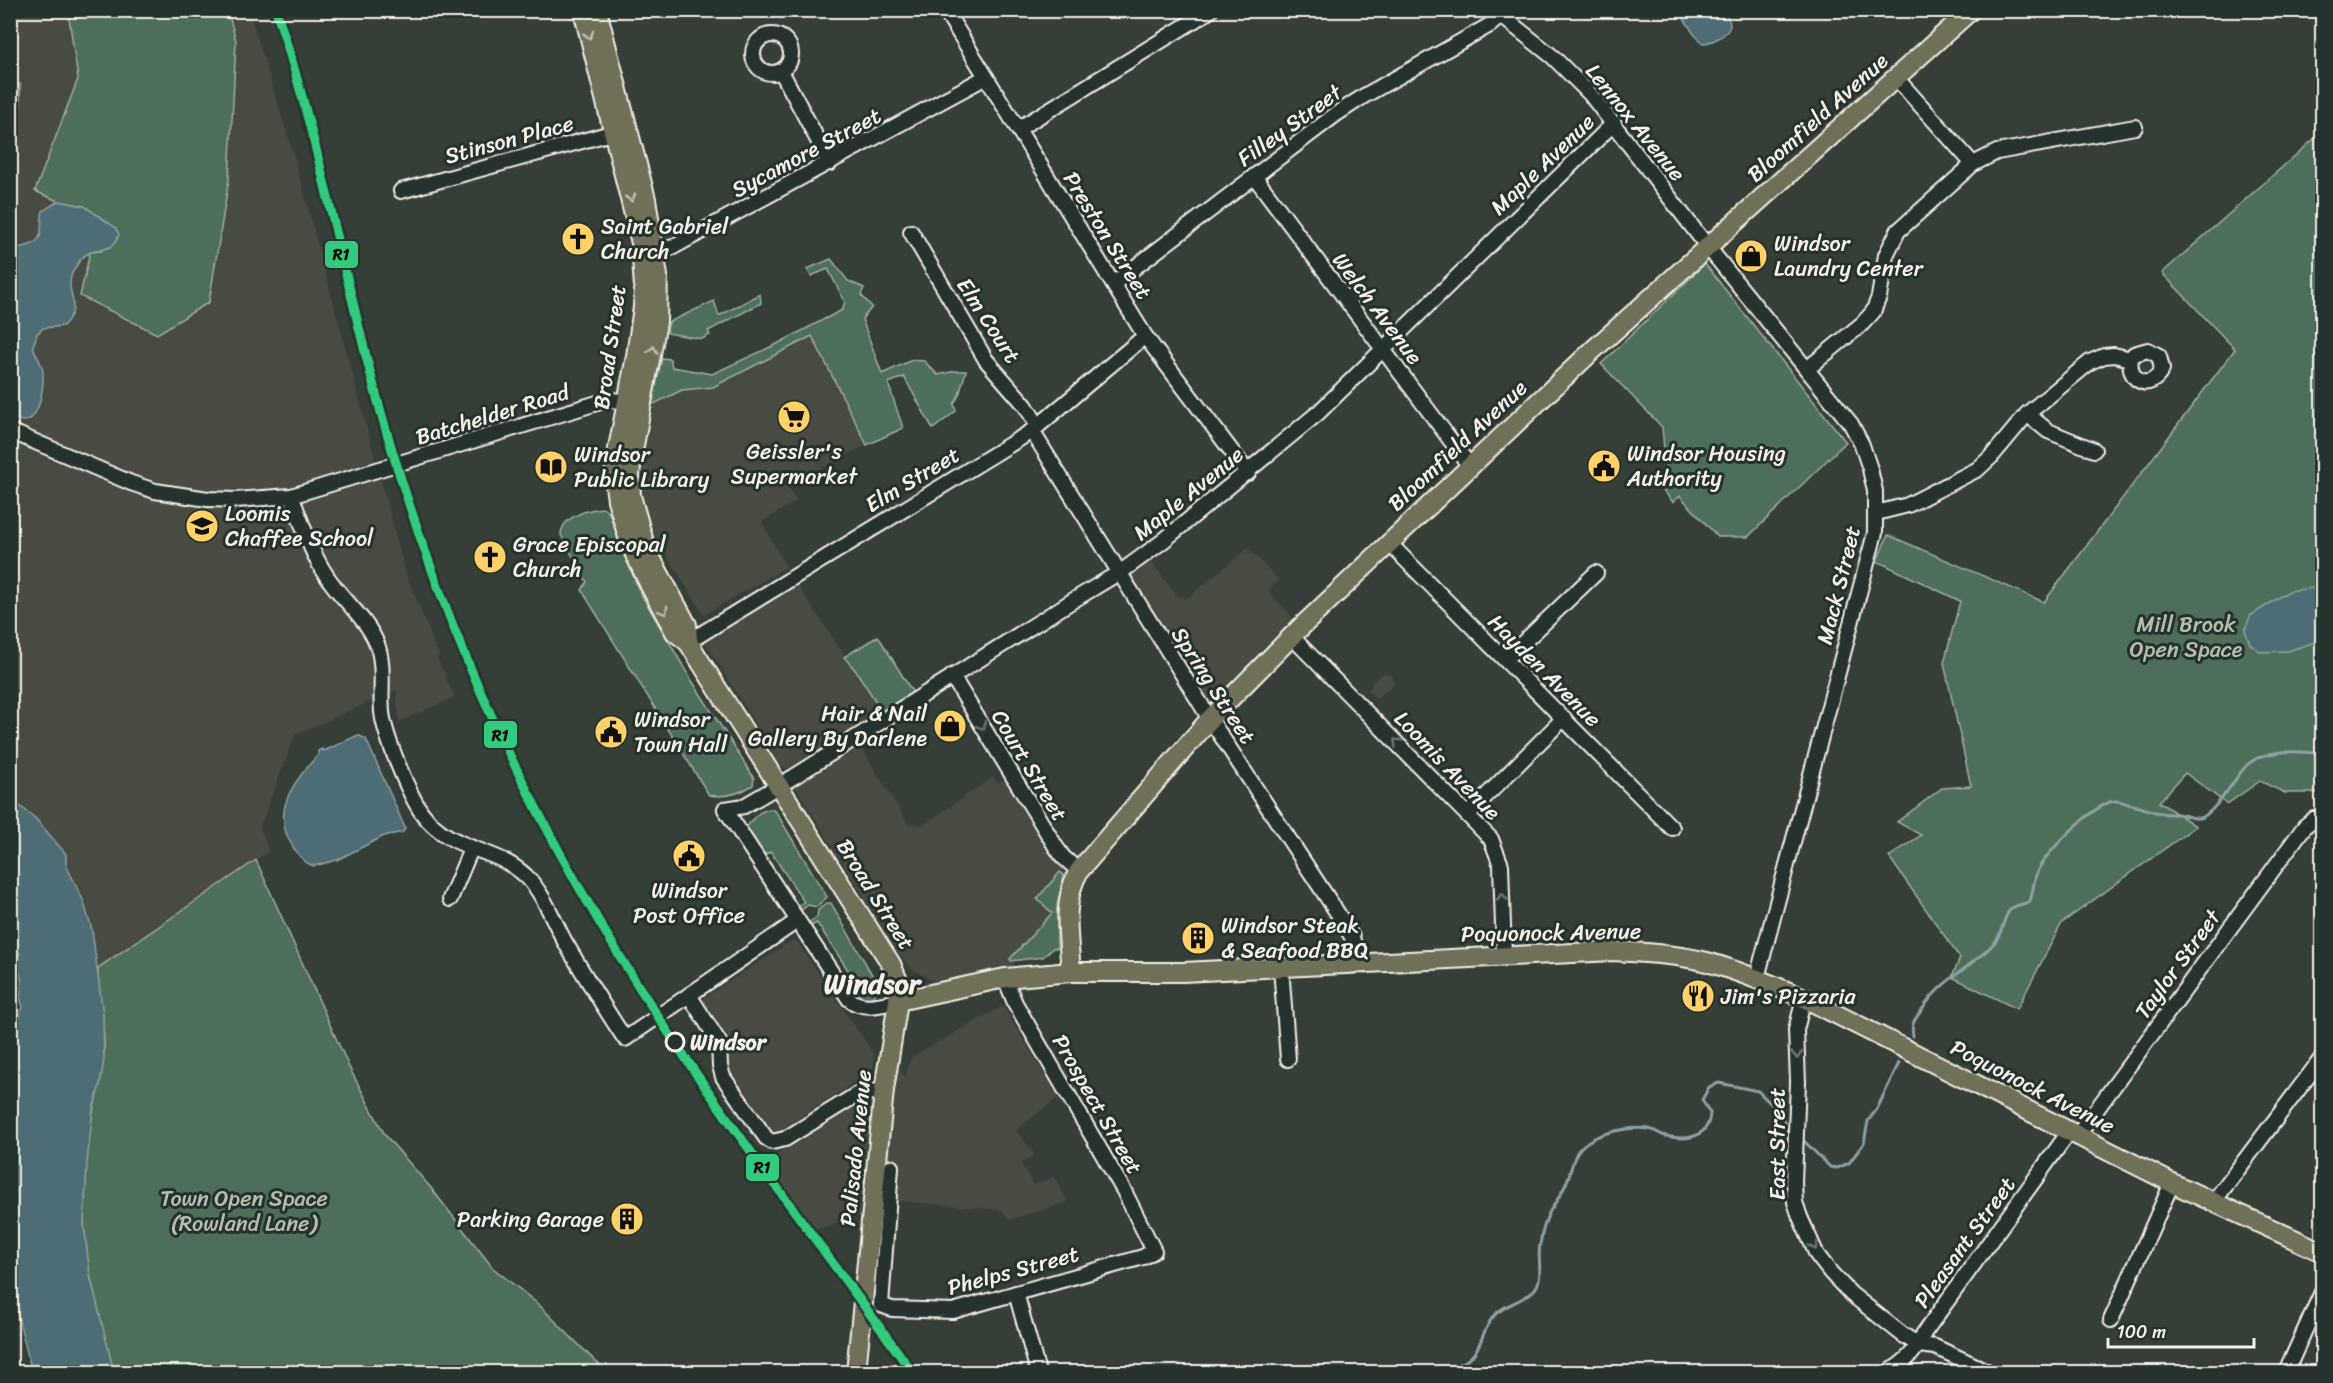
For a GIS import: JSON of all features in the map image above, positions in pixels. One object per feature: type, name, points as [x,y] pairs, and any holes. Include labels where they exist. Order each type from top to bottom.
[{"type":"main road","name":"Broad Street","points":[[583,10],[621,131]]},
{"type":"main road","name":"Broad Street","points":[[597,10],[637,221],[649,254],[630,474],[624,498],[636,540],[687,625],[688,642],[891,964],[898,981],[898,1001]]},
{"type":"main road","name":"Bloomfield Avenue","points":[[1071,972],[1068,906],[1072,884],[1079,871],[1210,719],[1291,636],[1469,465],[1707,246],[1897,79],[1971,10]]},
{"type":"main road","name":"Poquonock Avenue","points":[[898,1001],[1005,978],[1071,972],[1183,972],[1614,951],[1661,954],[1706,962],[1757,978],[1804,998],[2172,1183],[2322,1252]]},
{"type":"main road","name":"Palisado Avenue","points":[[856,1372],[884,1090],[898,1001]]},
{"type":"street","name":"Preston Street","points":[[945,10],[1145,336],[1248,472]]},
{"type":"street","points":[[1018,129],[1211,10]]},
{"type":"street","name":"Lennox Avenue","points":[[1497,13],[1572,75],[1614,123],[1707,246]]},
{"type":"street","name":"Filley Street","points":[[1113,284],[1335,115],[1364,96],[1490,25],[1497,13]]},
{"type":"street","points":[[781,71],[830,163]]},
{"type":"street","name":"Sycamore Street","points":[[649,254],[673,247],[986,76]]},
{"type":"street","points":[[1897,79],[1973,164]]},
{"type":"street","name":"Maple Avenue","points":[[797,921],[724,809],[741,808],[779,785],[1118,573],[1163,541],[1318,413],[1614,123]]},
{"type":"street","points":[[1806,369],[1862,324],[1873,312],[1879,297],[1886,255],[1898,231],[1973,164],[1997,152],[2135,127]]},
{"type":"street","name":"Stinson Place","points":[[401,191],[621,131]]},
{"type":"street","name":"Welch Avenue","points":[[1254,176],[1469,465]]},
{"type":"street","name":"Elm Court","points":[[910,232],[986,360],[1025,405],[1035,428]]},
{"type":"street","name":"Mack Street","points":[[1707,246],[1851,424],[1862,445],[1870,469],[1876,513],[1870,553],[1757,978]]},
{"type":"street","name":"Elm Street","points":[[688,642],[1035,428],[1145,336]]},
{"type":"street","points":[[1876,513],[1908,505],[1944,489],[1978,468],[1992,456],[2027,414],[2090,362],[2104,356],[2114,355],[2131,359]]},
{"type":"street","name":"Batchelder Road","points":[[10,431],[131,483],[155,491],[208,500],[291,496],[607,400],[635,404]]},
{"type":"street","points":[[2027,414],[2048,431],[2094,450]]},
{"type":"street","name":"Spring Street","points":[[1035,428],[1118,573],[1210,719],[1342,920],[1354,943],[1359,963]]},
{"type":"street","points":[[291,496],[322,569],[365,622],[376,643],[382,667],[381,702],[384,727],[415,801],[436,829],[456,842],[510,865],[530,881],[625,1039],[797,921],[852,1002],[868,1006],[898,1001]]},
{"type":"street","name":"Hayden Avenue","points":[[1388,542],[1672,828]]},
{"type":"street","points":[[1505,660],[1596,573]]},
{"type":"street","name":"Loomis Avenue","points":[[1291,636],[1491,839],[1501,865],[1504,956]]},
{"type":"street","name":"Court Street","points":[[952,676],[1060,854],[1079,871]]},
{"type":"street","points":[[1468,814],[1564,718]]},
{"type":"street","name":"Taylor Street","points":[[2073,1134],[2305,826],[2318,820]]},
{"type":"street","points":[[450,899],[471,849]]},
{"type":"street","points":[[1281,967],[1288,1059]]},
{"type":"street","name":"Prospect Street","points":[[1005,978],[1015,1004],[1124,1191],[1154,1251]]},
{"type":"street","points":[[689,995],[719,1041],[723,1077],[766,1138],[772,1142],[785,1139],[856,1095],[884,1090]]},
{"type":"street","name":"East Street","points":[[1804,998],[1796,1030],[1798,1082],[1795,1202],[1817,1255],[1831,1274],[1851,1294],[1919,1345],[1935,1347],[1989,1372]]},
{"type":"street","points":[[2214,1201],[2322,1058]]},
{"type":"street","name":"Pleasant Street","points":[[1889,1372],[1907,1360],[1919,1345],[1924,1333],[2073,1134]]},
{"type":"street","name":"Phelps Street","points":[[891,1167],[881,1305],[892,1309],[953,1311],[1143,1257],[1154,1251]]},
{"type":"street","points":[[2111,1320],[2172,1183]]},
{"type":"street","points":[[2286,1372],[2322,1292]]},
{"type":"street","points":[[1016,1293],[1038,1372]]},
{"type":"shaded area","name":"Loomis Chaffee School","points":[[10,11],[249,11],[294,156],[406,574],[439,656],[437,658],[455,697],[399,722],[396,690],[295,735],[260,827],[269,851],[98,968],[85,907],[66,865],[66,854],[35,818],[11,799]]},
{"type":"shaded area","points":[[812,336],[867,445],[787,485],[796,501],[762,522],[786,567],[704,615],[647,523],[640,492],[641,463],[654,404],[682,390],[713,387]]},
{"type":"shaded area","points":[[1248,548],[1279,580],[1268,591],[1295,620],[1215,700],[1208,702],[1129,578],[1150,560],[1178,597],[1187,598]]},
{"type":"shaded area","points":[[796,583],[882,711],[791,770],[781,766],[705,642],[706,637]]},
{"type":"shaded area","points":[[1385,672],[1387,675],[1389,673],[1395,683],[1376,699],[1368,690],[1372,682]]},
{"type":"shaded area","points":[[860,745],[909,825],[912,823],[923,825],[993,777],[997,783],[1007,777],[1065,867],[1037,899],[1052,913],[1010,959],[1015,966],[932,981],[912,969],[900,956],[796,788],[799,782]]},
{"type":"shaded area","points":[[795,939],[874,1054],[873,1070],[774,1135],[725,1068],[699,1001]]},
{"type":"shaded area","points":[[1003,1006],[1059,1097],[1016,1130],[1035,1155],[1021,1163],[1033,1185],[1054,1177],[1068,1202],[1009,1220],[1003,1210],[883,1200],[892,1105],[899,1068],[905,1077],[911,1057]]},
{"type":"shaded area","points":[[861,1100],[868,1101],[871,1107],[859,1216],[814,1230],[765,1162]]},
{"type":"green space","points":[[68,11],[228,11],[236,41],[229,179],[209,302],[157,334],[80,296],[90,252],[102,251],[105,220],[84,206],[58,201],[35,191],[78,79]]},
{"type":"green space","points":[[20,84],[19,110],[11,134],[11,86]]},
{"type":"green space","name":"Mill Brook Open Space","points":[[2322,132],[2322,789],[2318,793],[2285,793],[2260,781],[2227,804],[2185,773],[2159,802],[2196,826],[2062,923],[2017,1009],[1952,977],[1960,958],[1889,857],[1921,835],[1897,822],[1942,788],[1971,786],[1944,663],[1960,601],[1877,561],[1888,535],[2044,602],[2235,349],[2162,273]]},
{"type":"green space","points":[[831,259],[848,281],[864,288],[861,295],[872,307],[862,319],[882,374],[912,360],[924,361],[938,375],[966,371],[954,404],[956,411],[933,429],[904,377],[888,383],[903,428],[867,445],[812,336],[713,387],[682,390],[652,403],[662,358],[670,359],[672,367],[712,374],[842,310],[845,302],[828,269],[811,276],[807,269]]},
{"type":"green space","points":[[1705,264],[1846,442],[1748,537],[1718,537],[1680,496],[1673,502],[1661,488],[1660,483],[1667,483],[1662,427],[1601,364]]},
{"type":"green space","points":[[760,294],[761,303],[708,331],[710,335],[702,339],[667,333],[669,322],[714,301],[719,316]]},
{"type":"green space","points":[[604,508],[609,513],[639,591],[689,676],[754,778],[753,785],[748,788],[726,796],[709,795],[584,594],[582,590],[587,582],[561,535],[562,529],[565,523],[576,515]]},
{"type":"green space","points":[[878,636],[913,693],[882,711],[844,657]]},
{"type":"green space","points":[[771,809],[776,812],[827,897],[816,907],[808,905],[799,912],[799,905],[804,902],[771,852],[762,855],[745,829],[759,813]]},
{"type":"green space","name":"Town Open Space (Rowland Lane)","points":[[256,860],[349,1067],[385,1135],[431,1188],[493,1268],[538,1304],[595,1361],[610,1372],[114,1372],[90,1278],[84,1229],[85,1180],[90,1126],[104,1057],[98,968]]},
{"type":"green space","points":[[1060,872],[1064,876],[1057,907],[1057,948],[1053,948],[1043,957],[1011,961],[1010,959],[1052,913],[1037,899]]},
{"type":"green space","points":[[827,903],[831,903],[875,980],[875,995],[871,997],[860,997],[850,990],[848,986],[854,979],[817,923],[811,926],[807,924],[817,917],[818,910]]},
{"type":"water","points":[[1679,11],[1726,11],[1730,23],[1729,29],[1719,38],[1703,43]]},
{"type":"water","points":[[58,201],[84,206],[116,228],[119,235],[113,245],[86,254],[77,265],[70,284],[73,310],[70,318],[63,326],[43,328],[37,334],[33,346],[42,367],[42,389],[34,414],[30,419],[22,421],[11,416],[11,250],[30,245],[37,240],[40,236],[43,211]]},
{"type":"water","points":[[2322,587],[2322,640],[2288,651],[2261,652],[2250,644],[2245,630],[2250,616],[2289,591]]},
{"type":"water","points":[[358,735],[366,739],[405,828],[403,832],[384,836],[337,860],[314,866],[300,856],[286,834],[284,810],[288,798],[300,776],[318,755],[318,751],[322,749],[324,751]]},
{"type":"water","points":[[11,799],[35,818],[66,854],[66,865],[83,900],[92,930],[103,1014],[104,1059],[93,1109],[87,1162],[84,1224],[90,1275],[114,1372],[32,1372],[10,1285],[10,1115],[17,1023],[23,1007],[20,998],[22,982],[16,960],[20,953],[11,940]]},
{"type":"waterway","points":[[1913,1036],[1914,1022],[1933,995],[1994,943],[2010,910],[2030,901],[2036,874],[2050,852],[2096,810],[2117,801],[2159,813],[2199,818],[2212,810],[2244,768],[2255,760],[2283,752],[2322,754]]},
{"type":"waterway","points":[[1804,1141],[1830,1167],[1837,1168],[1849,1163],[1864,1143],[1868,1121],[1877,1109],[1899,1063]]},
{"type":"waterway","points":[[1406,1372],[1454,1366],[1467,1360],[1477,1349],[1493,1317],[1535,1289],[1540,1273],[1539,1249],[1542,1232],[1549,1213],[1565,1185],[1578,1151],[1592,1140],[1610,1132],[1640,1128],[1674,1137],[1695,1136],[1706,1128],[1709,1121],[1710,1113],[1702,1100],[1709,1087],[1719,1083],[1758,1091],[1782,1115],[1789,1137]]},
{"type":"transit line","name":"R1","points":[[276,10],[304,104],[374,387],[411,511],[459,641],[508,752],[564,861],[626,967],[659,1018],[752,1153],[912,1372]]},
{"type":"place","name":"Saint Gabriel Church","points":[[578,239]]},
{"type":"place","name":"Windsor Laundry Center","points":[[1751,256]]},
{"type":"place","name":"Geissler's Supermarket","points":[[794,417]]},
{"type":"place","name":"Windsor Housing Authority","points":[[1604,466]]},
{"type":"place","name":"Windsor Public Library","points":[[551,467]]},
{"type":"place","name":"Loomis Chaffee School","points":[[202,526]]},
{"type":"place","name":"Grace Episcopal Church","points":[[490,557]]},
{"type":"place","name":"Hair & Nail Gallery By Darlene","points":[[950,726]]},
{"type":"place","name":"Windsor Town Hall","points":[[611,732]]},
{"type":"place","name":"Windsor Post Office","points":[[689,856]]},
{"type":"place","name":"Windsor Steak & Seafood BBQ","points":[[1198,938]]},
{"type":"place","name":"Jim's Pizzaria","points":[[1698,996]]},
{"type":"place","name":"Windsor","points":[[675,1042]]},
{"type":"place","name":"Parking Garage","points":[[627,1219]]},
{"type":"district","name":"Windsor","points":[[872,983]]}]
